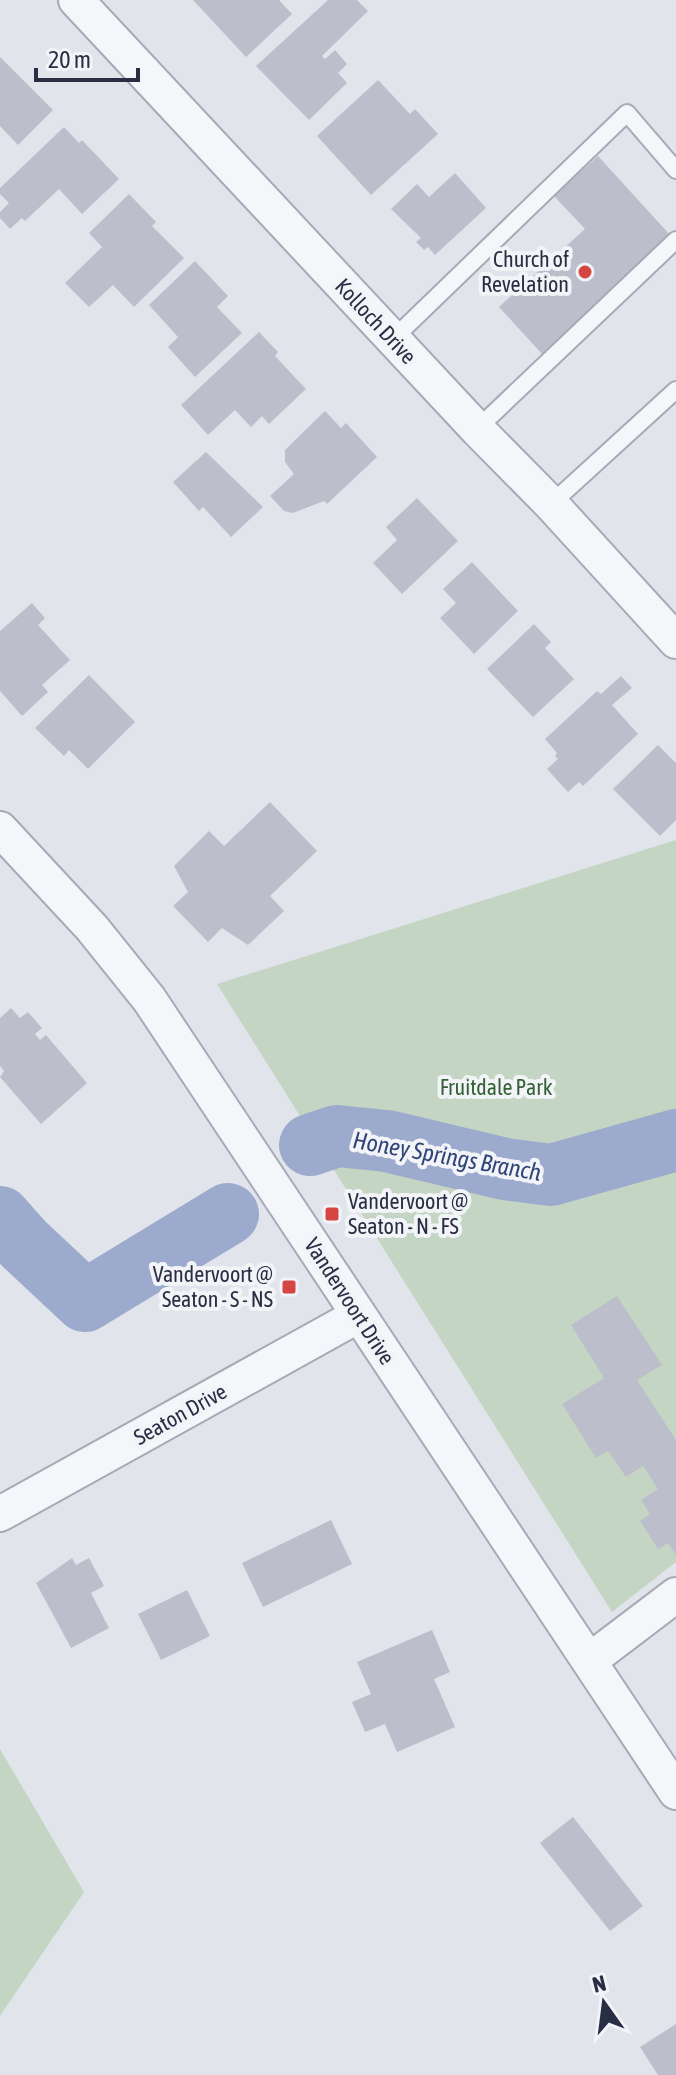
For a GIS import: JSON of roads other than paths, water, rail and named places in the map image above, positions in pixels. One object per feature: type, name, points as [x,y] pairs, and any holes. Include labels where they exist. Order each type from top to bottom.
[{"type":"street","name":"Kolloch Drive","points":[[76,0],[477,429],[673,631]]},
{"type":"street","name":"Vandervoort Drive","points":[[0,829],[92,928],[149,999],[676,1792]]},
{"type":"street","name":"Seaton Drive","points":[[0,1514],[359,1315]]},
{"type":"street","points":[[589,1661],[676,1595]]},
{"type":"lane","points":[[393,339],[627,113],[676,170]]},
{"type":"lane","points":[[477,429],[676,240]]},
{"type":"lane","points":[[551,504],[676,390]]},
{"type":"waterway","name":"Honey Springs Branch","points":[[310,1145],[337,1136],[387,1141],[505,1169],[551,1175],[676,1140]]},
{"type":"waterway","name":"Honey Springs Branch","points":[[0,1217],[85,1301],[228,1214]]},
{"type":"place","name":"Church of Revelation","points":[[585,272]]},
{"type":"place","name":"Vandervoort @ Seaton - N - FS","points":[[332,1214]]},
{"type":"place","name":"Vandervoort @ Seaton - S - NS","points":[[289,1287]]},
{"type":"park label","name":"Fruitdale Park","points":[[496,1087]]}]
